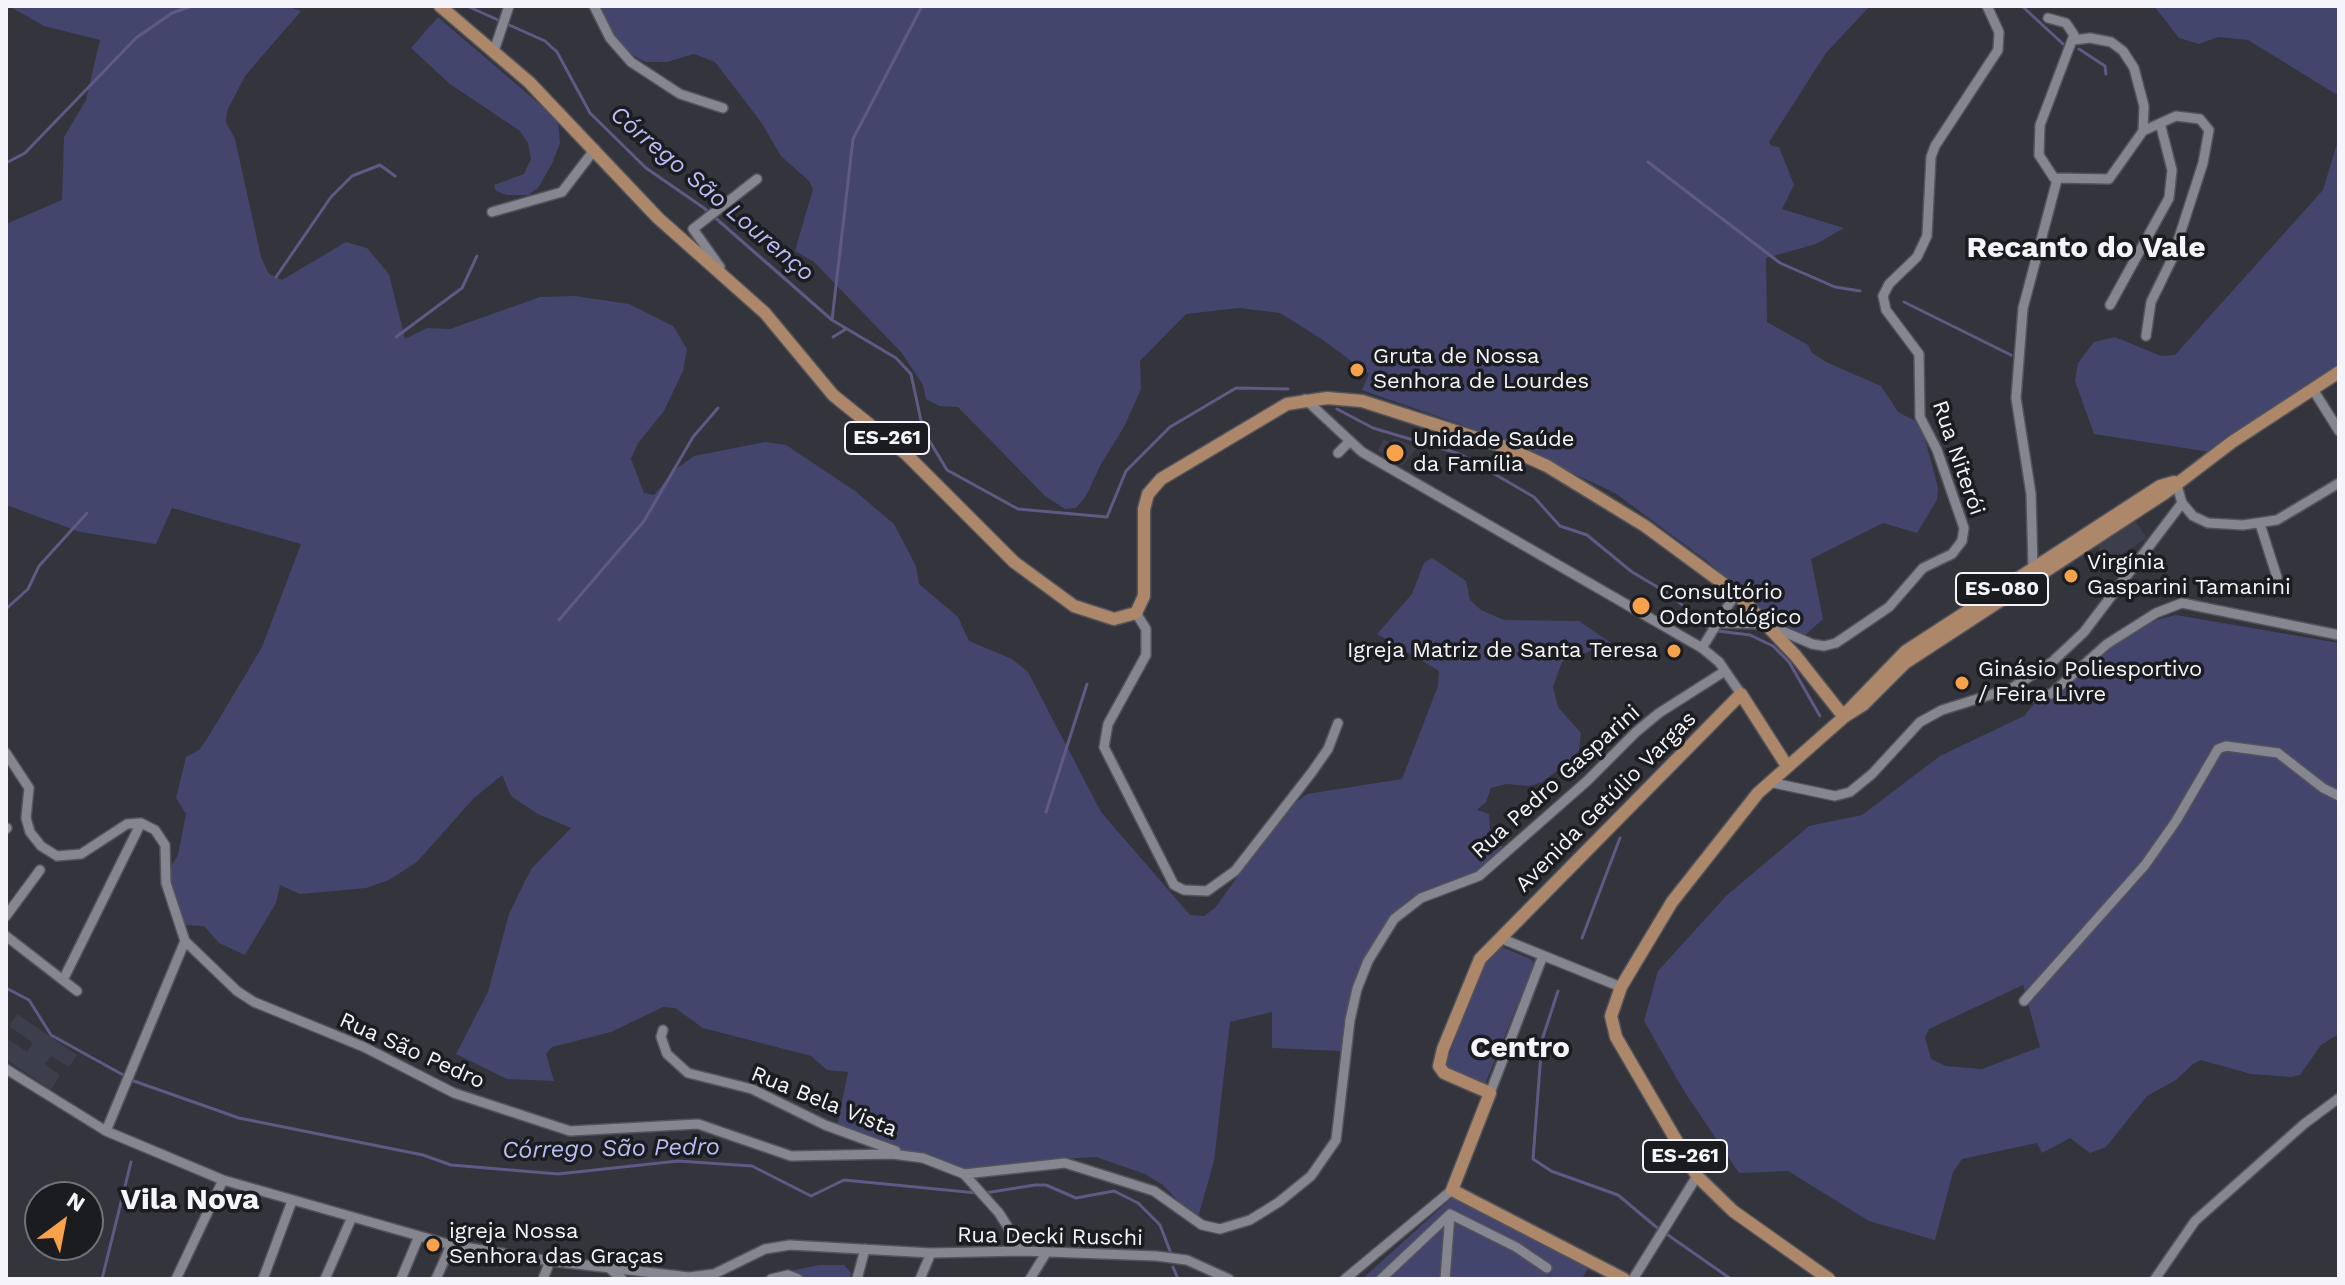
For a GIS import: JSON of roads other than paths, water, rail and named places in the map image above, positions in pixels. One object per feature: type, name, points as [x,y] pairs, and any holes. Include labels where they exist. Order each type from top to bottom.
[{"type":"main road","name":"ES-261","points":[[440,6],[494,51],[595,149],[702,261],[740,289],[774,323],[833,395],[906,454],[1014,562],[1074,606],[1114,619],[1136,613]]},
{"type":"main road","name":"ES-080","points":[[1844,717],[1863,705],[1911,658],[2165,493],[2176,482],[2339,372]]},
{"type":"main road","points":[[1136,613],[1144,596],[1144,509],[1153,487],[1277,408],[1305,399],[1327,398],[1388,408],[1533,460],[1645,526],[1736,593],[1844,717]]},
{"type":"main road","name":"ES-080","points":[[1844,717],[1899,656],[2160,486],[2176,482]]},
{"type":"main road","points":[[1741,694],[1787,766]]},
{"type":"main road","name":"Avenida Getúlio Vargas","points":[[1490,1093],[1447,1076],[1439,1066],[1474,969],[1500,938],[1741,694]]},
{"type":"main road","name":"ES-261","points":[[1829,1279],[1733,1211],[1697,1176],[1616,1037],[1611,1016],[1621,987],[1672,902],[1769,782],[1844,717]]},
{"type":"main road","points":[[1490,1093],[1452,1190],[1624,1279]]},
{"type":"street","points":[[594,6],[610,38],[631,62],[680,94],[723,108]]},
{"type":"street","name":"Rua Niterói","points":[[1766,624],[1824,646],[1845,640],[1889,607],[1923,568],[1952,554],[1962,541],[1964,528],[1937,450],[1920,417],[1919,354],[1886,310],[1883,296],[1889,284],[1917,257],[1927,236],[1931,157],[1935,146],[1998,50],[1999,32],[1987,6]]},
{"type":"street","points":[[494,51],[509,8]]},
{"type":"street","points":[[2048,18],[2070,27],[2074,40],[2040,125],[2039,155],[2057,180]]},
{"type":"street","points":[[2074,40],[2090,38],[2111,42],[2123,51],[2134,68],[2144,106],[2143,131]]},
{"type":"street","points":[[2057,180],[2109,179],[2143,131],[2181,115],[2200,119],[2209,130],[2172,259],[2151,302],[2146,336]]},
{"type":"street","points":[[2110,305],[2169,198],[2172,170],[2160,123]]},
{"type":"street","points":[[492,212],[562,192],[595,149]]},
{"type":"street","points":[[740,289],[693,233],[695,227],[757,179]]},
{"type":"street","points":[[2033,568],[2031,494],[2016,398],[2023,308],[2057,180]]},
{"type":"street","points":[[2314,391],[2339,431]]},
{"type":"street","points":[[1305,399],[1348,443],[1702,648],[1725,671],[1741,694]]},
{"type":"street","points":[[1338,453],[1348,443]]},
{"type":"street","points":[[2176,482],[2182,503],[2193,516],[2208,523],[2260,524],[2300,508],[2339,483]]},
{"type":"street","points":[[1769,782],[1835,796],[1850,792],[1872,774],[1920,722],[1942,710],[2012,688],[2076,641],[2182,503]]},
{"type":"street","points":[[2260,524],[2277,577]]},
{"type":"street","points":[[1702,648],[1736,593]]},
{"type":"street","points":[[2012,688],[2028,698],[2051,694],[2107,644],[2156,613],[2182,603],[2339,635]]},
{"type":"street","points":[[1136,613],[1146,629],[1146,655],[1115,709],[1103,741],[1107,758],[1174,885],[1184,890],[1207,891],[1235,871],[1312,772],[1328,749],[1338,723]]},
{"type":"street","points":[[1714,629],[1766,624]]},
{"type":"street","name":"Rua Pedro Gasparini","points":[[964,1174],[1041,1164],[1075,1165],[1154,1191],[1202,1225],[1220,1229],[1250,1220],[1279,1202],[1311,1176],[1336,1140],[1350,1020],[1357,989],[1368,961],[1394,919],[1421,898],[1479,876],[1649,721],[1725,671]]},
{"type":"street","points":[[2024,1001],[2152,855],[2218,749],[2226,746],[2278,753],[2323,788],[2339,796]]},
{"type":"street","points":[[6,753],[29,788],[26,818],[30,832],[49,851],[73,857],[127,824],[141,823]]},
{"type":"street","points":[[63,980],[141,823]]},
{"type":"street","name":"Rua São Pedro","points":[[141,823],[155,830],[165,845],[166,883],[185,941],[237,991],[254,1002],[364,1047],[454,1093],[561,1129],[591,1132],[698,1124],[791,1156],[906,1155],[923,1158],[964,1174]]},
{"type":"street","points":[[6,916],[40,870]]},
{"type":"street","points":[[6,936],[77,991]]},
{"type":"street","points":[[1500,938],[1542,958],[1621,987]]},
{"type":"street","points":[[106,1131],[185,941]]},
{"type":"street","points":[[1490,1093],[1542,958]]},
{"type":"street","name":"Rua Bela Vista","points":[[663,1030],[661,1037],[667,1054],[688,1073],[752,1089],[825,1125],[906,1155]]},
{"type":"street","points":[[6,1069],[106,1131],[223,1180],[292,1201],[451,1245],[609,1268],[689,1277],[714,1276]]},
{"type":"street","points":[[2155,1279],[2195,1221],[2292,1134],[2339,1098]]},
{"type":"street","points":[[964,1174],[986,1198],[1023,1251]]},
{"type":"street","points":[[1633,1279],[1697,1176]]},
{"type":"street","points":[[176,1279],[223,1180]]},
{"type":"street","points":[[1345,1279],[1452,1190]]},
{"type":"street","points":[[263,1279],[292,1201]]},
{"type":"street","points":[[1450,1214],[1516,1247],[1547,1268]]},
{"type":"street","points":[[1381,1279],[1450,1214]]},
{"type":"street","points":[[1445,1279],[1450,1214]]},
{"type":"street","points":[[325,1279],[352,1217]]},
{"type":"street","points":[[401,1279],[419,1236]]},
{"type":"street","points":[[436,1279],[451,1245]]},
{"type":"street","name":"Rua Decki Ruschi","points":[[714,1276],[778,1246],[931,1253],[1102,1253],[1187,1260],[1229,1279]]},
{"type":"street","points":[[857,1279],[865,1249]]},
{"type":"street","points":[[920,1279],[931,1253]]},
{"type":"street","points":[[1030,1279],[1046,1253]]},
{"type":"street","points":[[543,1279],[550,1261]]},
{"type":"street","points":[[609,1268],[622,1279]]},
{"type":"street","points":[[771,1279],[788,1275],[798,1279]]},
{"type":"waterway","points":[[6,163],[25,153],[136,38],[172,13],[192,6]]},
{"type":"waterway","name":"Córrego São Lourenço","points":[[467,6],[545,41],[557,52],[590,113],[646,168],[704,208],[832,320],[896,358],[911,374],[923,430],[947,470],[1018,509],[1107,517],[1126,471],[1170,427],[1236,388],[1288,389]]},
{"type":"waterway","points":[[832,320],[853,139],[922,6]]},
{"type":"waterway","points":[[2022,6],[2063,44]]},
{"type":"waterway","points":[[2079,49],[2105,66],[2106,74]]},
{"type":"waterway","points":[[1648,162],[1780,263],[1835,287],[1860,291]]},
{"type":"waterway","points":[[276,277],[331,197],[352,176],[380,165],[395,176]]},
{"type":"waterway","points":[[396,337],[462,288],[477,256]]},
{"type":"waterway","points":[[1904,302],[2011,355]]},
{"type":"waterway","points":[[833,337],[846,329]]},
{"type":"waterway","points":[[559,620],[644,521],[693,437],[718,408]]},
{"type":"waterway","name":"Córrego São Lourenço","points":[[1337,409],[1373,428],[1460,454],[1534,497],[1560,526],[1587,535],[1632,572],[1671,595],[1710,630],[1750,635],[1773,646],[1789,662],[1820,716]]},
{"type":"waterway","points":[[6,609],[28,589],[39,566],[87,513]]},
{"type":"waterway","points":[[1046,812],[1087,684]]},
{"type":"waterway","name":"Córrego São Lourenço","points":[[1582,938],[1620,838]]},
{"type":"waterway","name":"Córrego São Pedro","points":[[6,988],[29,1000],[51,1035],[125,1076]]},
{"type":"waterway","name":"Córrego São Lourenço","points":[[1558,991],[1542,1040],[1533,1159],[1551,1171],[1618,1195],[1655,1226],[1731,1279]]},
{"type":"waterway","name":"Córrego São Pedro","points":[[131,1080],[239,1118],[423,1155],[451,1165],[558,1174],[678,1161],[752,1166],[811,1196],[844,1180],[977,1193]]},
{"type":"waterway","points":[[102,1279],[131,1162]]},
{"type":"waterway","name":"Córrego São Pedro","points":[[985,1193],[1035,1185],[1046,1185],[1076,1198],[1114,1191],[1138,1203],[1160,1225],[1170,1251]]},
{"type":"waterway","name":"Córrego São Pedro","points":[[1173,1267],[1178,1279]]},
{"type":"place","name":"Gruta de Nossa Senhora de Lourdes","points":[[1357,370]]},
{"type":"place","name":"Unidade Saúde da Família","points":[[1395,453]]},
{"type":"place","name":"Virgínia Gasparini Tamanini","points":[[2071,576]]},
{"type":"place","name":"Consultório Odontológico","points":[[1641,606]]},
{"type":"place","name":"Igreja Matriz de Santa Teresa","points":[[1674,651]]},
{"type":"place","name":"Ginásio Poliesportivo / Feira Livre","points":[[1962,683]]},
{"type":"place","name":"igreja Nossa Senhora das Graças","points":[[433,1245]]},
{"type":"district","name":"Recanto do Vale","points":[[2086,248]]},
{"type":"district","name":"Centro","points":[[1520,1048]]},
{"type":"district","name":"Vila Nova","points":[[190,1200]]}]
